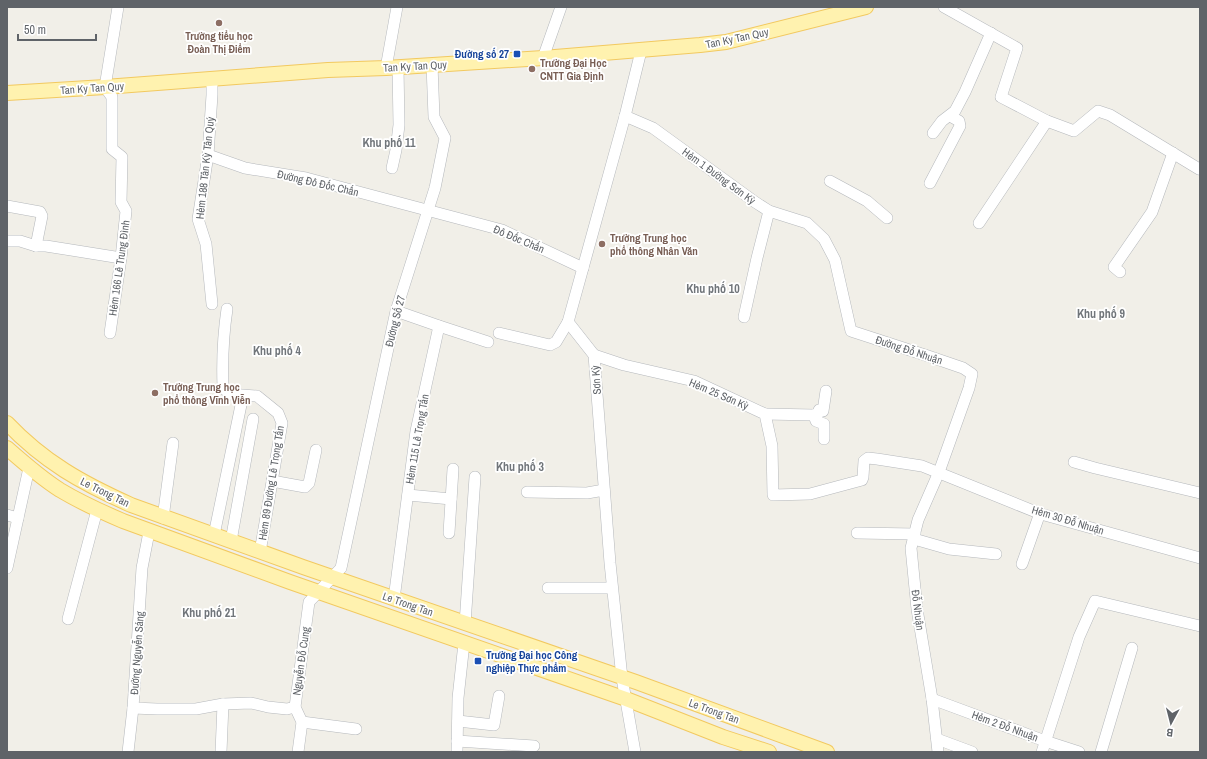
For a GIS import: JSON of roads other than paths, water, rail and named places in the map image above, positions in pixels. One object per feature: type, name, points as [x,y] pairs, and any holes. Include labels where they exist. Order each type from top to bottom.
[{"type":"main road","name":"Tan Ky Tan Quy","points":[[7,93],[328,70],[542,58],[700,46],[726,42],[866,7]]},
{"type":"main road","name":"Le Trong Tan","points":[[7,423],[38,452],[60,468],[105,494],[163,518],[622,678],[827,752]]},
{"type":"main road","name":"Le Trong Tan","points":[[7,448],[29,468],[60,490],[97,510],[150,532],[626,699],[722,737],[769,752]]},
{"type":"street","points":[[105,87],[118,7]]},
{"type":"street","points":[[392,168],[399,125],[392,67],[396,7]]},
{"type":"street","points":[[944,7],[1017,48],[1001,98],[1047,121],[1074,131],[1098,112],[1110,115],[1199,169],[1200,168]]},
{"type":"street","points":[[542,58],[558,8]]},
{"type":"street","points":[[933,133],[942,121],[955,111],[991,33]]},
{"type":"street","points":[[499,333],[550,345],[556,342],[568,322],[625,116],[641,51]]},
{"type":"street","name":"Đường Số 27","points":[[332,577],[341,568],[396,311],[435,188],[445,138],[434,117],[432,65]]},
{"type":"street","name":"Hẻm 188 Tân Kỳ Tân Quý","points":[[212,79],[208,154],[198,219],[206,244],[212,304]]},
{"type":"street","name":"Hẻm 166 Lê Trung Đình","points":[[105,87],[112,97],[112,149],[122,157],[122,202],[126,211],[121,258],[110,332]]},
{"type":"street","name":"Hẻm 1 Đường Sơn Kỳ","points":[[625,116],[653,128],[769,211],[807,223],[814,230]]},
{"type":"street","points":[[930,183],[960,126],[959,121],[950,116]]},
{"type":"street","points":[[979,223],[1047,121]]},
{"type":"street","points":[[1120,272],[1114,267],[1152,212],[1173,153]]},
{"type":"street","name":"Đường Đô Đốc Chấn","points":[[208,154],[245,168],[306,178],[428,211]]},
{"type":"street","points":[[830,181],[867,201],[887,218]]},
{"type":"street","points":[[7,206],[40,212],[42,216],[36,246]]},
{"type":"street","name":"Đô Đốc Chấn","points":[[428,211],[502,230],[583,268]]},
{"type":"street","points":[[744,317],[769,211]]},
{"type":"street","name":"Đường Đỗ Nhuận","points":[[814,230],[824,239],[835,260],[851,332],[963,368],[972,374],[969,388],[939,472]]},
{"type":"street","points":[[7,241],[20,241],[36,246],[46,246],[121,258]]},
{"type":"street","name":"Hẻm 89 Đường Lê Trọng Tấn","points":[[227,309],[222,358],[223,387],[229,394],[257,396],[278,413],[282,423],[260,552]]},
{"type":"street","points":[[396,311],[488,342]]},
{"type":"street","name":"Sơn Kỳ","points":[[568,322],[594,355],[612,588],[622,678],[635,752]]},
{"type":"street","name":"Hẻm 115 Lê Trọng Tấn","points":[[394,599],[416,431],[439,326]]},
{"type":"street","name":"Hẻm 25 Sơn Kỳ","points":[[594,355],[624,366],[694,381],[765,414]]},
{"type":"street","points":[[765,414],[818,414],[819,410],[823,411],[826,391]]},
{"type":"street","points":[[214,535],[241,405]]},
{"type":"street","name":"Hẻm 30 Đỗ Nhuận","points":[[765,414],[772,446],[773,495],[810,494],[862,480],[864,461],[868,458],[922,466],[1040,513],[1200,558]]},
{"type":"street","points":[[814,415],[816,421],[824,424],[824,439]]},
{"type":"street","points":[[231,541],[252,419]]},
{"type":"street","points":[[163,518],[173,443]]},
{"type":"street","points":[[272,481],[305,487],[309,483],[316,450]]},
{"type":"street","points":[[1074,462],[1200,493]]},
{"type":"street","points":[[7,568],[12,517],[29,468]]},
{"type":"street","points":[[449,533],[453,469]]},
{"type":"street","name":"Đỗ Nhuận","points":[[938,752],[932,699],[918,609],[912,548],[918,520],[939,472]]},
{"type":"street","points":[[465,624],[474,477]]},
{"type":"street","points":[[527,492],[587,493],[604,490]]},
{"type":"street","points":[[408,495],[451,499]]},
{"type":"street","points":[[68,619],[97,510]]},
{"type":"street","points":[[1022,564],[1040,513]]},
{"type":"street","name":"Đường Nguyễn Sáng","points":[[150,532],[142,568],[133,708],[196,709],[223,704],[251,702],[268,707],[287,709],[295,707]]},
{"type":"street","points":[[857,533],[914,536],[949,549],[996,554]]},
{"type":"street","name":"Nguyễn Đỗ Cung","points":[[302,722],[295,707],[309,602],[332,577]]},
{"type":"street","points":[[548,588],[612,588]]},
{"type":"street","points":[[1042,752],[1079,636],[1095,602],[1200,626]]},
{"type":"street","points":[[464,642],[458,698],[457,747],[534,746]]},
{"type":"street","points":[[1101,752],[1132,648]]},
{"type":"street","points":[[458,721],[494,725],[499,696]]},
{"type":"street","name":"Hẻm 2 Đỗ Nhuận","points":[[932,699],[1079,752]]},
{"type":"street","points":[[221,752],[223,704]]},
{"type":"street","points":[[128,752],[133,708]]},
{"type":"street","points":[[298,752],[302,722],[356,729]]},
{"type":"street","points":[[937,739],[972,752]]},
{"type":"place","name":"Trường tiểu học Đoàn Thị Điểm","points":[[219,23]]},
{"type":"place","name":"Đường số 27","points":[[517,54]]},
{"type":"place","name":"Trường Đại Học CNTT Gia Định","points":[[532,69]]},
{"type":"place","name":"Trường Trung học phổ thông Nhân Văn","points":[[602,244]]},
{"type":"place","name":"Trường Trung học phổ thông Vĩnh Viễn","points":[[155,393]]},
{"type":"place","name":"Trường Đại học Công nghiệp Thực phẩm","points":[[478,661]]},
{"type":"district","name":"Khu phố 11","points":[[389,143]]},
{"type":"district","name":"Khu phố 10","points":[[713,289]]},
{"type":"district","name":"Khu phố 9","points":[[1101,314]]},
{"type":"district","name":"Khu phố 4","points":[[277,351]]},
{"type":"district","name":"Khu phố 3","points":[[520,467]]},
{"type":"district","name":"Khu phố 21","points":[[209,613]]}]
